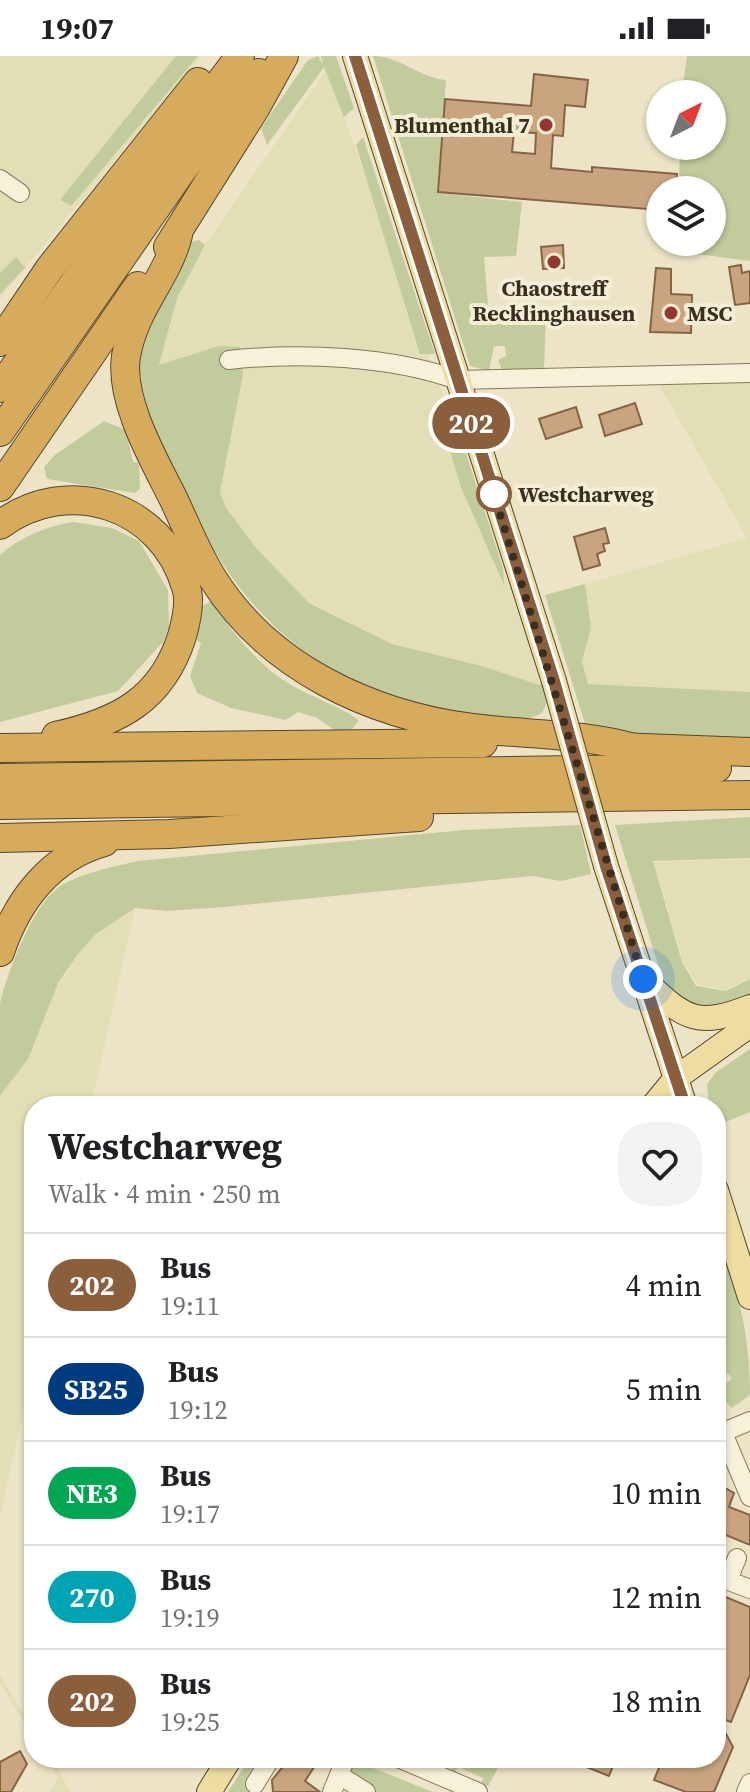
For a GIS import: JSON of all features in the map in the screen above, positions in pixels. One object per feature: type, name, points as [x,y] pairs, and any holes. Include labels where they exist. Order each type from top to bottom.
[{"type":"highway","points":[[0,342],[50,268],[152,136],[224,56]]},
{"type":"highway","points":[[0,388],[154,170],[240,56]]},
{"type":"highway","points":[[0,432],[183,169],[272,56]]},
{"type":"highway","points":[[0,487],[123,307],[178,235],[284,56]]},
{"type":"highway","points":[[178,235],[173,254],[135,321],[126,360],[131,403],[195,545],[233,607],[285,658],[316,678],[381,705],[471,728],[604,740],[634,748]]},
{"type":"highway","points":[[0,318],[50,268]]},
{"type":"highway","points":[[0,525],[13,515],[47,501],[75,498],[103,502],[135,515],[168,549],[187,589],[186,622],[179,647],[165,676],[126,713],[108,721],[3,748]]},
{"type":"highway","points":[[3,748],[500,743],[750,752]]},
{"type":"highway","points":[[0,778],[750,768]]},
{"type":"highway","points":[[0,805],[750,795]]},
{"type":"highway","points":[[0,838],[169,834],[356,823],[488,811],[567,799]]},
{"type":"highway","points":[[0,952],[16,911],[50,870],[70,856],[101,842],[169,834]]},
{"type":"main road","points":[[355,56],[554,681],[606,866],[682,1096]]},
{"type":"main road","points":[[643,979],[674,1009],[696,1019],[709,1019],[750,1007]]},
{"type":"main road","points":[[661,1096],[676,1078],[750,1025]]},
{"type":"main road","points":[[726,1215],[746,1266],[750,1297]]},
{"type":"main road","points":[[209,1792],[224,1768]]},
{"type":"street","points":[[0,179],[20,193]]},
{"type":"street","points":[[229,360],[303,356],[428,369],[457,380],[750,373]]},
{"type":"street","points":[[726,1431],[750,1421]]},
{"type":"street","points":[[726,1447],[750,1497]]},
{"type":"street","points":[[726,1573],[737,1558]]},
{"type":"street","points":[[726,1580],[750,1589]]},
{"type":"street","points":[[255,1784],[265,1768]]},
{"type":"street","points":[[422,1768],[478,1792]]},
{"type":"street","points":[[339,1775],[366,1792]]},
{"type":"street","points":[[746,1792],[750,1783]]},
{"type":"shaded area","points":[[0,56],[201,56],[0,298]]},
{"type":"shaded area","points":[[327,69],[543,686],[478,665],[392,644],[301,598],[245,534],[226,508],[220,492],[243,374],[159,366],[177,297],[205,245]]},
{"type":"shaded area","points":[[750,374],[750,692],[588,684],[582,661],[591,628],[585,584],[747,538],[656,379]]},
{"type":"shaded area","points":[[750,859],[750,978],[725,990],[697,984],[683,962],[654,862]]},
{"type":"shaded area","points":[[135,908],[93,1096],[24,1096],[24,1408],[0,1516],[0,1096],[25,1064],[53,993],[78,954],[96,934]]},
{"type":"shaded area","points":[[0,1675],[24,1715],[24,1723],[0,1683]]},
{"type":"shaded area","points":[[52,1768],[57,1768],[71,1792],[49,1792],[58,1778]]},
{"type":"green space","points":[[176,56],[198,56],[71,206],[60,200]]},
{"type":"green space","points":[[318,56],[323,64],[321,56],[336,56],[354,108],[344,117],[324,67],[267,145],[261,128],[308,60]]},
{"type":"green space","points":[[373,56],[392,59],[446,80],[437,193],[522,202],[516,256],[484,257],[489,317],[546,315],[544,370],[502,370],[498,360],[506,356],[505,346],[494,346],[489,371],[470,366]]},
{"type":"green space","points":[[687,56],[750,56],[750,261],[712,256],[726,256],[726,176],[679,176],[680,160],[726,160],[726,80],[684,80]]},
{"type":"green space","points":[[363,137],[435,354],[420,354],[356,145]]},
{"type":"green space","points":[[199,240],[205,245],[177,298],[159,365],[219,346],[240,347],[243,374],[220,492],[226,508],[257,549],[309,603],[392,644],[478,665],[543,686],[547,702],[542,713],[520,720],[487,719],[402,700],[356,682],[315,659],[280,631],[248,598],[221,561],[196,518],[160,441],[149,412],[139,366],[138,349],[189,242]]},
{"type":"green space","points":[[16,257],[25,268],[0,294],[0,273]]},
{"type":"green space","points":[[447,406],[454,416],[503,568],[504,585],[461,487],[439,415]]},
{"type":"green space","points":[[104,421],[126,430],[133,462],[139,463],[140,489],[135,493],[47,479],[44,467],[55,455]]},
{"type":"green space","points":[[73,522],[112,528],[139,541],[168,590],[169,627],[163,642],[118,691],[0,722],[0,555],[34,533]]},
{"type":"green space","points":[[585,584],[591,628],[582,661],[588,684],[750,692],[750,743],[635,735],[586,727],[545,595]]},
{"type":"green space","points":[[211,601],[238,637],[269,669],[293,686],[359,721],[350,731],[337,732],[317,718],[298,712],[285,720],[231,708],[197,693],[190,676],[201,643],[194,638],[195,611]]},
{"type":"green space","points":[[750,817],[750,858],[653,861],[682,962],[696,986],[726,991],[750,979],[750,997],[703,1009],[684,1002],[663,981],[615,825]]},
{"type":"green space","points":[[580,825],[591,874],[561,881],[533,876],[224,907],[167,911],[135,908],[96,934],[78,954],[58,983],[28,1059],[0,1096],[0,1004],[9,975],[23,939],[41,906],[52,893],[71,880],[138,861],[464,830]]},
{"type":"green space","points":[[750,1049],[750,1112],[726,1122],[726,1096],[708,1096],[707,1085],[715,1073]]},
{"type":"green space","points":[[726,1264],[742,1317],[750,1395],[732,1408],[726,1402],[726,1384],[732,1378],[726,1372]]},
{"type":"green space","points":[[244,1768],[259,1768],[247,1788],[250,1792],[228,1792]]},
{"type":"green space","points":[[350,1768],[373,1768],[433,1792],[370,1792],[349,1773]]},
{"type":"green space","points":[[452,1768],[458,1768],[453,1777],[449,1775]]},
{"type":"green space","points":[[460,1768],[498,1768],[489,1785],[480,1788],[483,1778]]},
{"type":"building","points":[[534,74],[588,80],[585,107],[565,105],[563,136],[553,135],[551,168],[592,172],[592,167],[677,176],[646,176],[646,209],[438,192],[445,99],[531,106]],"holes":[[[514,132],[536,133],[535,154],[512,152]]]},
{"type":"building","points":[[563,245],[564,268],[543,269],[541,247]]},
{"type":"building","points":[[741,265],[742,273],[750,271],[750,303],[735,305],[729,267]]},
{"type":"building","name":"MSC","points":[[656,268],[671,269],[671,294],[692,295],[691,333],[650,332]]},
{"type":"building","points":[[635,403],[642,424],[605,436],[599,415]]},
{"type":"building","points":[[576,407],[582,427],[546,439],[539,419]]},
{"type":"building","points":[[605,528],[609,543],[603,544],[605,551],[597,554],[600,565],[583,570],[574,537]]},
{"type":"building","points":[[726,1489],[734,1493],[729,1507],[750,1515],[750,1545],[726,1535]]},
{"type":"building","points":[[726,1597],[750,1607],[750,1675],[731,1722],[726,1720]]},
{"type":"building","points":[[726,1734],[733,1747],[726,1764]]},
{"type":"building","points":[[20,1751],[24,1758],[25,1768],[11,1792],[0,1792],[0,1762]]},
{"type":"building","points":[[282,1768],[313,1768],[305,1781],[320,1792],[273,1792],[272,1780]]},
{"type":"building","points":[[589,1768],[612,1768],[609,1776]]},
{"type":"building","points":[[659,1768],[724,1768],[714,1792],[686,1792],[654,1780]]},
{"type":"bus line","name":"202","points":[[355,56],[554,681],[606,866],[682,1096]]},
{"type":"place","name":"Blumenthal 7","points":[[546,125]]},
{"type":"place","name":"Chaostreff Recklinghausen","points":[[554,262]]},
{"type":"place","name":"MSC","points":[[671,313]]},
{"type":"place","name":"Westcharweg","points":[[494,494]]},
{"type":"route","points":[[494,494],[493,491],[554,681],[606,866],[643,979]]}]
